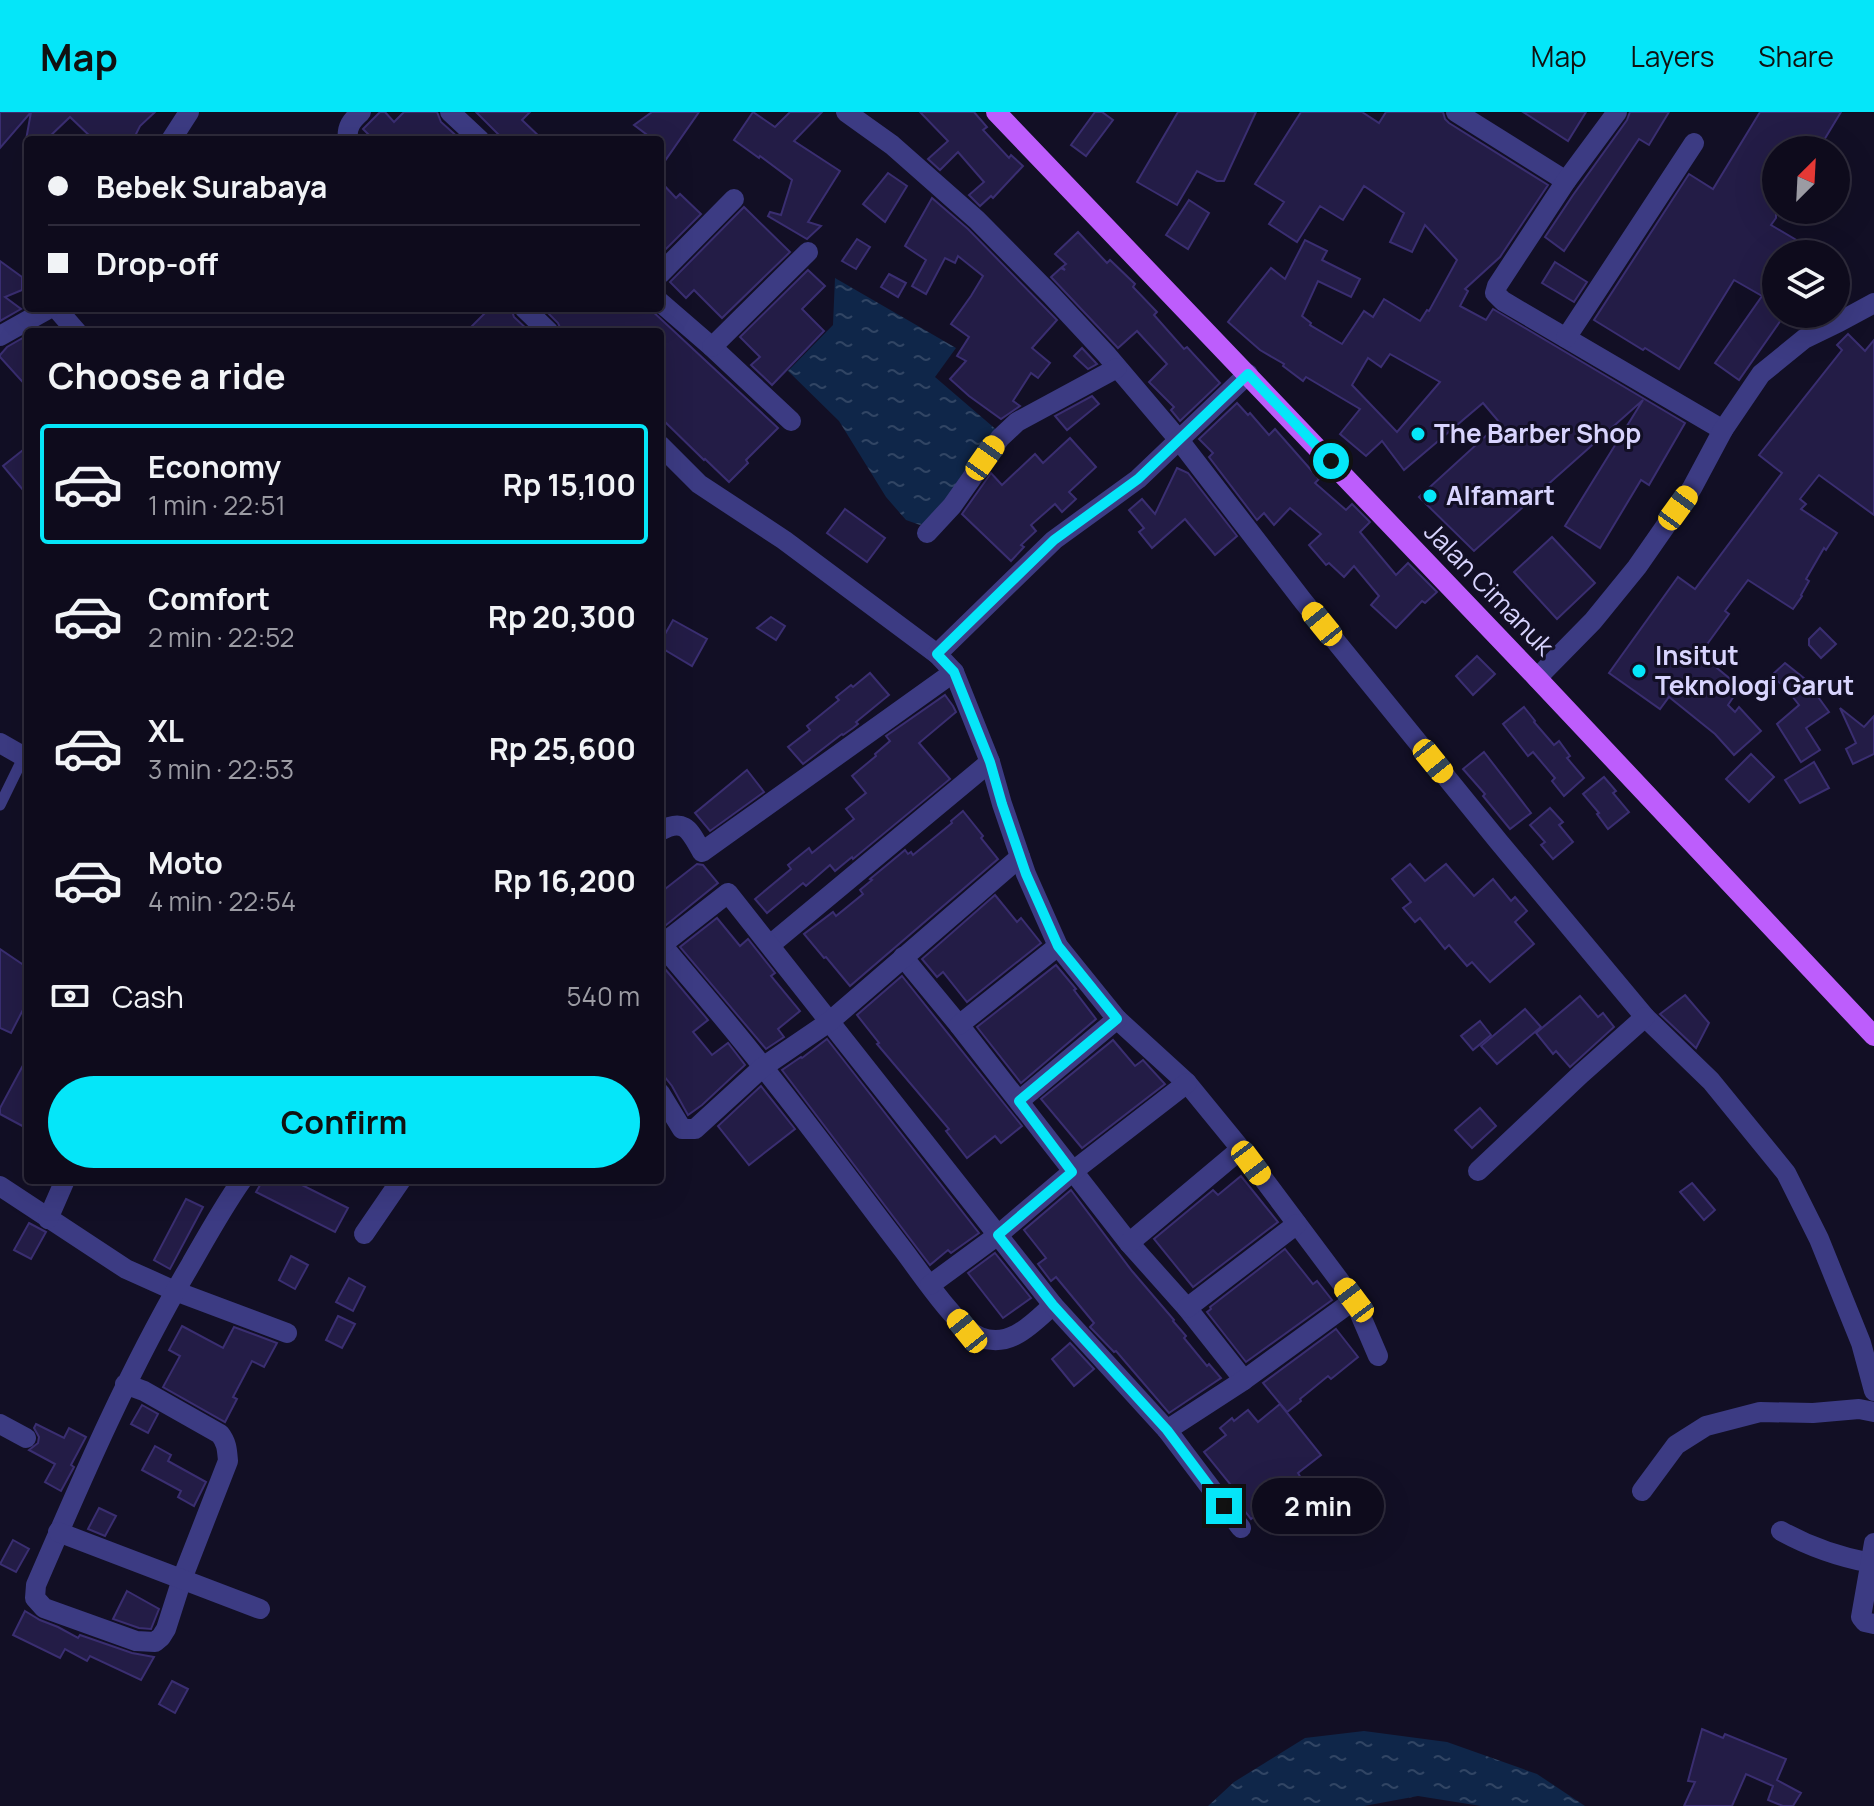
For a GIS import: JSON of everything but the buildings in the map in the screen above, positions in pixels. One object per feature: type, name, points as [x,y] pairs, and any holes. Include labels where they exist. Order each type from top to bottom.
[{"type":"main road","name":"Jalan Cimanuk","points":[[996,112],[1874,1036]]},
{"type":"street","points":[[174,136],[189,112]]},
{"type":"street","points":[[348,136],[350,123],[361,112]]},
{"type":"street","points":[[450,112],[476,136]]},
{"type":"street","points":[[846,112],[892,145],[977,220],[1117,368],[1179,440],[1322,624],[1499,842],[1645,1017],[1711,1081],[1786,1173],[1819,1239],[1861,1343],[1874,1391]]},
{"type":"street","points":[[1456,112],[1566,181]]},
{"type":"street","points":[[1617,112],[1566,181],[1495,293],[1503,301],[1723,430]]},
{"type":"street","points":[[1566,338],[1694,143]]},
{"type":"street","points":[[664,270],[734,199]]},
{"type":"street","points":[[712,347],[808,252]]},
{"type":"street","points":[[1537,678],[1593,621],[1637,567],[1692,488],[1723,430],[1761,374],[1804,339],[1874,303]]},
{"type":"street","points":[[664,305],[791,421]]},
{"type":"street","points":[[0,336],[45,312]]},
{"type":"street","points":[[57,312],[73,328]]},
{"type":"street","points":[[528,312],[545,328]]},
{"type":"street","points":[[927,533],[952,506],[1009,428],[1117,368]]},
{"type":"street","points":[[937,654],[1054,540],[1138,479],[1248,374]]},
{"type":"street","points":[[664,449],[699,484],[784,540],[937,654],[954,672],[990,762],[1020,857],[1058,946],[1117,1019],[1187,1083],[1241,1149],[1354,1300],[1378,1356]]},
{"type":"street","points":[[664,829],[672,825],[682,826],[689,831],[702,852],[954,672]]},
{"type":"street","points":[[0,743],[24,757]]},
{"type":"street","points":[[770,945],[990,762]]},
{"type":"street","points":[[664,1100],[682,1129],[695,1129],[763,1067],[829,1022],[1020,857]]},
{"type":"street","points":[[664,943],[728,893],[1053,1305],[1167,1430],[1241,1528]]},
{"type":"street","points":[[959,1025],[1058,946]]},
{"type":"street","points":[[664,949],[763,1067],[967,1331],[981,1338],[1010,1339],[1027,1329],[1053,1305]]},
{"type":"street","points":[[903,957],[1129,1243],[1187,1308],[1244,1380]]},
{"type":"street","points":[[1478,1171],[1645,1017]]},
{"type":"street","points":[[1019,1101],[1117,1019]]},
{"type":"street","points":[[930,1285],[998,1235],[1072,1172],[1187,1083]]},
{"type":"street","points":[[1129,1243],[1241,1149]]},
{"type":"street","points":[[48,1219],[63,1184]]},
{"type":"street","points":[[125,1384],[144,1391],[220,1434],[226,1441],[228,1461],[166,1629],[155,1642],[136,1641],[44,1608],[35,1598],[36,1585],[125,1384],[175,1291],[239,1184]]},
{"type":"street","points":[[364,1234],[398,1184]]},
{"type":"street","points":[[0,1186],[126,1269],[287,1333]]},
{"type":"street","points":[[1187,1308],[1297,1224]]},
{"type":"street","points":[[1167,1430],[1244,1380],[1354,1300]]},
{"type":"street","points":[[1642,1491],[1676,1445],[1706,1426],[1760,1412],[1813,1413],[1859,1409],[1874,1412]]},
{"type":"street","points":[[0,1424],[26,1438]]},
{"type":"street","points":[[1781,1531],[1804,1544],[1840,1557],[1873,1553],[1861,1617],[1865,1622],[1874,1624]]},
{"type":"street","points":[[58,1532],[260,1609]]},
{"type":"lane","points":[[0,805],[24,762]]},
{"type":"water","points":[[835,278],[956,348],[935,377],[999,432],[931,520],[920,525],[906,520],[886,497],[839,421],[788,371],[833,325]]},
{"type":"water","points":[[1364,1731],[1447,1742],[1537,1774],[1585,1806],[1481,1806],[1418,1796],[1364,1806],[1208,1806],[1234,1782],[1305,1738]]},
{"type":"place","name":"The Barber Shop","points":[[1418,434]]},
{"type":"place","name":"Alfamart","points":[[1430,496]]},
{"type":"place","name":"Insitut Teknologi Garut","points":[[1639,671]]},
{"type":"route","points":[[1224,1506],[1167,1430],[1053,1305],[998,1235],[1072,1172],[1019,1101],[1117,1019],[1058,946],[1026,874],[990,762],[954,672],[937,654],[1054,540],[1138,479],[1248,374],[1331,461]]}]
